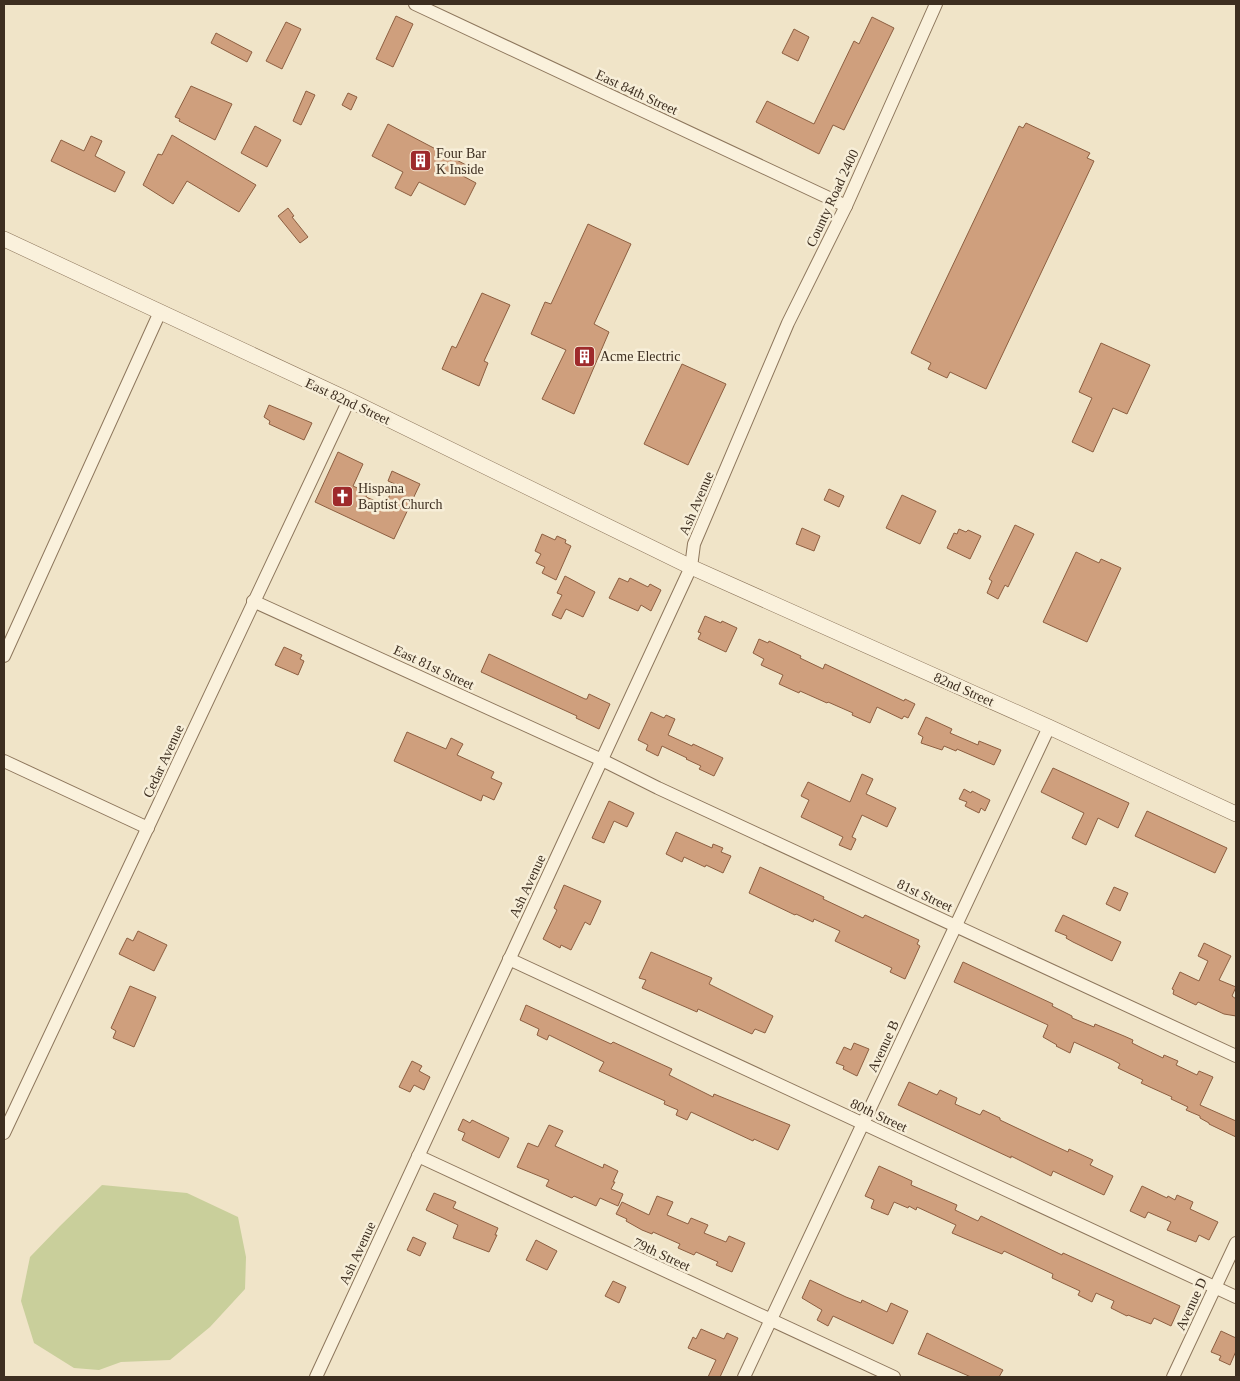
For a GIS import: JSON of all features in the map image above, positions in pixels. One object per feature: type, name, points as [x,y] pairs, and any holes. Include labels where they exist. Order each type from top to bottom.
[{"type":"street","name":"East 84th Street","points":[[415,4],[846,206]]},
{"type":"street","name":"County Road 2400","points":[[755,404],[788,323],[846,206],[936,4]]},
{"type":"street","name":"East 82nd Street","points":[[4,239],[349,400],[691,567]]},
{"type":"street","points":[[4,656],[160,312]]},
{"type":"street","name":"Cedar Avenue","points":[[4,1133],[349,400]]},
{"type":"street","name":"Ash Avenue","points":[[316,1377],[691,567],[694,544],[755,404]]},
{"type":"street","name":"82nd Street","points":[[691,567],[1049,727],[1236,814]]},
{"type":"street","name":"East 81st Street","points":[[253,601],[602,760]]},
{"type":"street","name":"Avenue B","points":[[744,1377],[1049,727]]},
{"type":"street","name":"81st Street","points":[[602,760],[666,792],[1236,1056]]},
{"type":"street","points":[[4,761],[148,828]]},
{"type":"street","name":"80th Street","points":[[509,959],[1236,1297]]},
{"type":"street","name":"79th Street","points":[[418,1156],[894,1377]]},
{"type":"street","name":"Avenue D","points":[[1173,1377],[1236,1243]]},
{"type":"green space","points":[[102,1185],[187,1193],[238,1217],[246,1257],[245,1289],[210,1327],[170,1360],[121,1362],[99,1370],[74,1368],[34,1343],[21,1301],[30,1257]]},
{"type":"building","points":[[396,16],[413,24],[393,67],[376,59]]},
{"type":"building","points":[[872,17],[894,28],[844,130],[833,125],[819,154],[756,122],[767,101],[814,124],[854,41],[859,44]]},
{"type":"building","points":[[286,22],[301,29],[282,69],[266,61]]},
{"type":"building","points":[[794,29],[809,37],[798,61],[782,53]]},
{"type":"building","points":[[216,33],[252,52],[247,62],[211,43]]},
{"type":"building","points":[[191,86],[232,104],[215,140],[175,117]]},
{"type":"building","points":[[306,91],[315,95],[301,125],[293,121]]},
{"type":"building","points":[[348,93],[357,97],[351,110],[342,105]]},
{"type":"building","points":[[1026,123],[1090,153],[1087,158],[1094,161],[986,389],[950,372],[947,378],[928,369],[931,363],[911,353],[1019,126],[1023,128]]},
{"type":"building","name":"Four Bar K Inside","points":[[388,124],[468,166],[463,176],[476,183],[465,205],[419,182],[411,196],[395,188],[403,172],[372,156]]},
{"type":"building","points":[[255,126],[281,140],[267,167],[241,153]]},
{"type":"building","points":[[172,135],[256,185],[239,212],[187,181],[173,204],[143,185],[158,154],[162,155]]},
{"type":"building","points":[[91,136],[102,141],[95,156],[125,172],[115,192],[51,161],[61,140],[84,151]]},
{"type":"building","points":[[288,208],[294,216],[292,217],[308,237],[300,243],[278,216]]},
{"type":"building","points":[[588,224],[631,244],[594,324],[609,332],[574,414],[542,399],[566,350],[531,334],[545,302],[551,304]]},
{"type":"building","points":[[482,293],[510,305],[484,361],[488,363],[479,386],[442,369],[452,346],[456,348]]},
{"type":"building","points":[[1101,343],[1150,365],[1127,414],[1113,408],[1093,452],[1072,442],[1092,398],[1079,392]]},
{"type":"building","points":[[682,364],[726,384],[688,465],[644,444]]},
{"type":"building","points":[[269,405],[312,423],[304,440],[269,424],[270,421],[264,417]]},
{"type":"building","name":"Hispana Baptist Church","points":[[338,452],[363,464],[353,486],[368,493],[366,497],[385,505],[395,484],[388,481],[392,471],[420,484],[394,539],[315,502]]},
{"type":"building","points":[[829,489],[844,496],[839,507],[824,500]]},
{"type":"building","points":[[902,495],[936,511],[920,544],[886,528]]},
{"type":"building","points":[[1015,525],[1034,534],[1008,587],[1005,585],[998,599],[987,593],[992,581],[989,579]]},
{"type":"building","points":[[802,528],[820,536],[814,551],[796,544]]},
{"type":"building","points":[[959,529],[966,532],[968,530],[981,536],[970,559],[947,548],[954,533],[957,534]]},
{"type":"building","points":[[542,534],[555,540],[557,536],[566,540],[565,543],[571,546],[556,580],[542,573],[545,567],[536,563],[541,554],[535,551]]},
{"type":"building","points":[[1076,552],[1099,563],[1101,559],[1121,568],[1087,642],[1043,622]]},
{"type":"building","points":[[565,576],[595,592],[583,617],[566,609],[561,619],[552,615],[562,595],[557,593]]},
{"type":"building","points":[[619,578],[628,582],[630,578],[648,587],[650,584],[661,590],[651,611],[641,605],[638,611],[609,598]]},
{"type":"building","points":[[705,616],[737,628],[726,652],[698,639],[701,633],[698,632]]},
{"type":"building","points":[[759,639],[768,643],[769,641],[801,656],[800,658],[823,669],[825,664],[904,701],[905,699],[915,704],[908,718],[904,716],[902,719],[877,707],[870,723],[828,702],[800,691],[799,693],[779,684],[783,675],[761,665],[764,659],[753,653]]},
{"type":"building","points":[[284,647],[302,655],[300,659],[304,661],[298,675],[275,665]]},
{"type":"building","points":[[489,654],[585,699],[587,699],[589,694],[610,704],[599,729],[576,718],[577,716],[481,672]]},
{"type":"building","points":[[651,712],[664,718],[666,715],[675,719],[668,735],[723,758],[714,776],[699,769],[701,766],[662,746],[658,756],[646,750],[648,745],[638,740]]},
{"type":"building","points":[[926,717],[952,729],[950,733],[978,745],[979,741],[1001,750],[994,765],[957,749],[956,751],[944,746],[942,750],[921,743],[923,737],[918,734]]},
{"type":"building","points":[[407,732],[446,749],[451,738],[463,744],[457,755],[494,772],[491,778],[502,783],[494,800],[483,795],[481,801],[394,761]]},
{"type":"building","points":[[1053,768],[1129,803],[1118,828],[1098,818],[1086,845],[1072,838],[1084,813],[1041,792]]},
{"type":"building","points":[[862,774],[873,779],[866,794],[896,808],[887,827],[862,815],[852,837],[856,839],[851,850],[839,845],[843,837],[801,817],[809,800],[801,796],[808,782],[850,802]]},
{"type":"building","points":[[964,789],[990,800],[985,811],[981,808],[979,813],[965,806],[967,802],[959,799]]},
{"type":"building","points":[[609,801],[634,813],[627,827],[614,821],[604,843],[592,838]]},
{"type":"building","points":[[1147,811],[1227,848],[1215,873],[1135,836]]},
{"type":"building","points":[[676,832],[712,848],[713,844],[723,848],[721,852],[731,856],[723,873],[684,857],[682,862],[666,854]]},
{"type":"building","points":[[760,867],[824,897],[823,899],[863,918],[865,915],[919,940],[917,944],[920,946],[905,979],[890,972],[892,968],[835,941],[840,931],[814,919],[813,922],[795,915],[749,893]]},
{"type":"building","points":[[564,885],[601,901],[590,925],[585,922],[571,950],[561,945],[560,948],[543,939],[557,910],[554,908]]},
{"type":"building","points":[[1114,887],[1128,893],[1120,911],[1106,904]]},
{"type":"building","points":[[1063,915],[1121,942],[1112,961],[1055,931]]},
{"type":"building","points":[[138,931],[167,945],[154,971],[119,954],[127,938],[133,941]]},
{"type":"building","points":[[1204,943],[1231,956],[1219,980],[1236,987],[1232,996],[1236,999],[1236,1016],[1224,1014],[1198,1002],[1196,1005],[1173,994],[1174,990],[1172,989],[1180,972],[1199,981],[1208,961],[1198,956]]},
{"type":"building","points":[[651,952],[712,978],[709,984],[773,1016],[765,1033],[755,1029],[752,1034],[698,1009],[697,1012],[642,988],[646,980],[639,978]]},
{"type":"building","points":[[963,962],[1053,1004],[1052,1006],[1072,1016],[1072,1018],[1094,1027],[1095,1024],[1133,1040],[1132,1043],[1163,1058],[1164,1055],[1178,1061],[1176,1065],[1197,1075],[1199,1071],[1213,1077],[1200,1105],[1236,1121],[1236,1137],[1186,1110],[1188,1107],[1171,1099],[1172,1097],[1141,1083],[1143,1080],[1118,1068],[1120,1064],[1113,1060],[1074,1042],[1070,1053],[1043,1037],[1048,1025],[954,982]]},
{"type":"building","points":[[130,986],[156,997],[134,1047],[113,1038],[116,1031],[111,1028]]},
{"type":"building","points":[[526,1005],[611,1044],[613,1042],[672,1069],[669,1075],[713,1097],[714,1094],[790,1125],[778,1150],[754,1139],[753,1141],[691,1112],[687,1120],[676,1115],[678,1110],[664,1104],[665,1101],[599,1071],[604,1062],[549,1035],[547,1040],[537,1035],[539,1029],[520,1020]]},
{"type":"building","points":[[854,1043],[869,1049],[857,1076],[843,1069],[844,1066],[836,1063],[844,1047],[851,1050]]},
{"type":"building","points":[[412,1061],[422,1066],[419,1071],[430,1077],[424,1090],[414,1085],[410,1092],[399,1087]]},
{"type":"building","points":[[909,1082],[937,1095],[940,1090],[957,1098],[955,1104],[980,1115],[983,1110],[1068,1152],[1069,1149],[1093,1160],[1090,1165],[1113,1176],[1104,1195],[1053,1171],[1051,1176],[898,1105]]},
{"type":"building","points":[[463,1119],[470,1123],[472,1120],[509,1138],[499,1158],[462,1140],[465,1133],[458,1130]]},
{"type":"building","points":[[549,1125],[563,1131],[555,1146],[603,1168],[604,1164],[618,1171],[611,1189],[623,1194],[618,1206],[600,1198],[596,1206],[574,1196],[572,1198],[546,1186],[549,1180],[517,1167],[528,1143],[538,1147]]},
{"type":"building","points":[[879,1166],[912,1181],[911,1185],[957,1205],[955,1210],[978,1221],[981,1216],[1062,1255],[1063,1253],[1180,1306],[1171,1326],[1154,1318],[1151,1324],[1127,1316],[1111,1308],[1114,1301],[1096,1293],[1092,1302],[1078,1295],[1080,1291],[1052,1278],[1053,1274],[1004,1251],[1002,1254],[952,1233],[956,1225],[917,1207],[916,1210],[894,1202],[888,1215],[871,1208],[874,1200],[865,1196]]},
{"type":"building","points":[[1142,1186],[1167,1198],[1168,1196],[1175,1200],[1177,1195],[1193,1202],[1190,1209],[1218,1222],[1209,1240],[1199,1235],[1196,1242],[1167,1230],[1171,1222],[1148,1212],[1145,1218],[1130,1211]]},
{"type":"building","points":[[434,1193],[456,1202],[453,1208],[498,1228],[495,1235],[497,1235],[489,1252],[453,1238],[458,1225],[426,1210]]},
{"type":"building","points":[[657,1196],[673,1202],[667,1215],[688,1224],[691,1218],[708,1225],[704,1233],[726,1242],[729,1236],[745,1243],[732,1272],[716,1265],[718,1262],[696,1252],[694,1255],[678,1248],[680,1244],[653,1232],[652,1234],[642,1230],[626,1221],[627,1219],[616,1214],[622,1202],[649,1215]]},
{"type":"building","points":[[413,1237],[426,1243],[420,1256],[407,1250]]},
{"type":"building","points":[[536,1240],[557,1251],[547,1270],[526,1260]]},
{"type":"building","points":[[810,1280],[846,1297],[861,1303],[862,1300],[887,1312],[891,1303],[908,1311],[893,1344],[833,1316],[828,1326],[817,1320],[822,1310],[802,1298]]},
{"type":"building","points":[[613,1281],[626,1287],[619,1303],[605,1296]]},
{"type":"building","points":[[701,1329],[724,1339],[727,1333],[738,1338],[720,1377],[708,1377],[716,1360],[688,1348],[693,1337],[696,1339]]},
{"type":"building","points":[[1221,1331],[1236,1338],[1236,1351],[1230,1365],[1219,1360],[1221,1356],[1211,1352]]},
{"type":"building","points":[[927,1333],[1003,1370],[999,1377],[971,1377],[918,1354]]},
{"type":"place","name":"Four Bar K Inside","points":[[420,161]]},
{"type":"place","name":"Acme Electric","points":[[584,356]]},
{"type":"place","name":"Hispana Baptist Church","points":[[342,496]]}]
